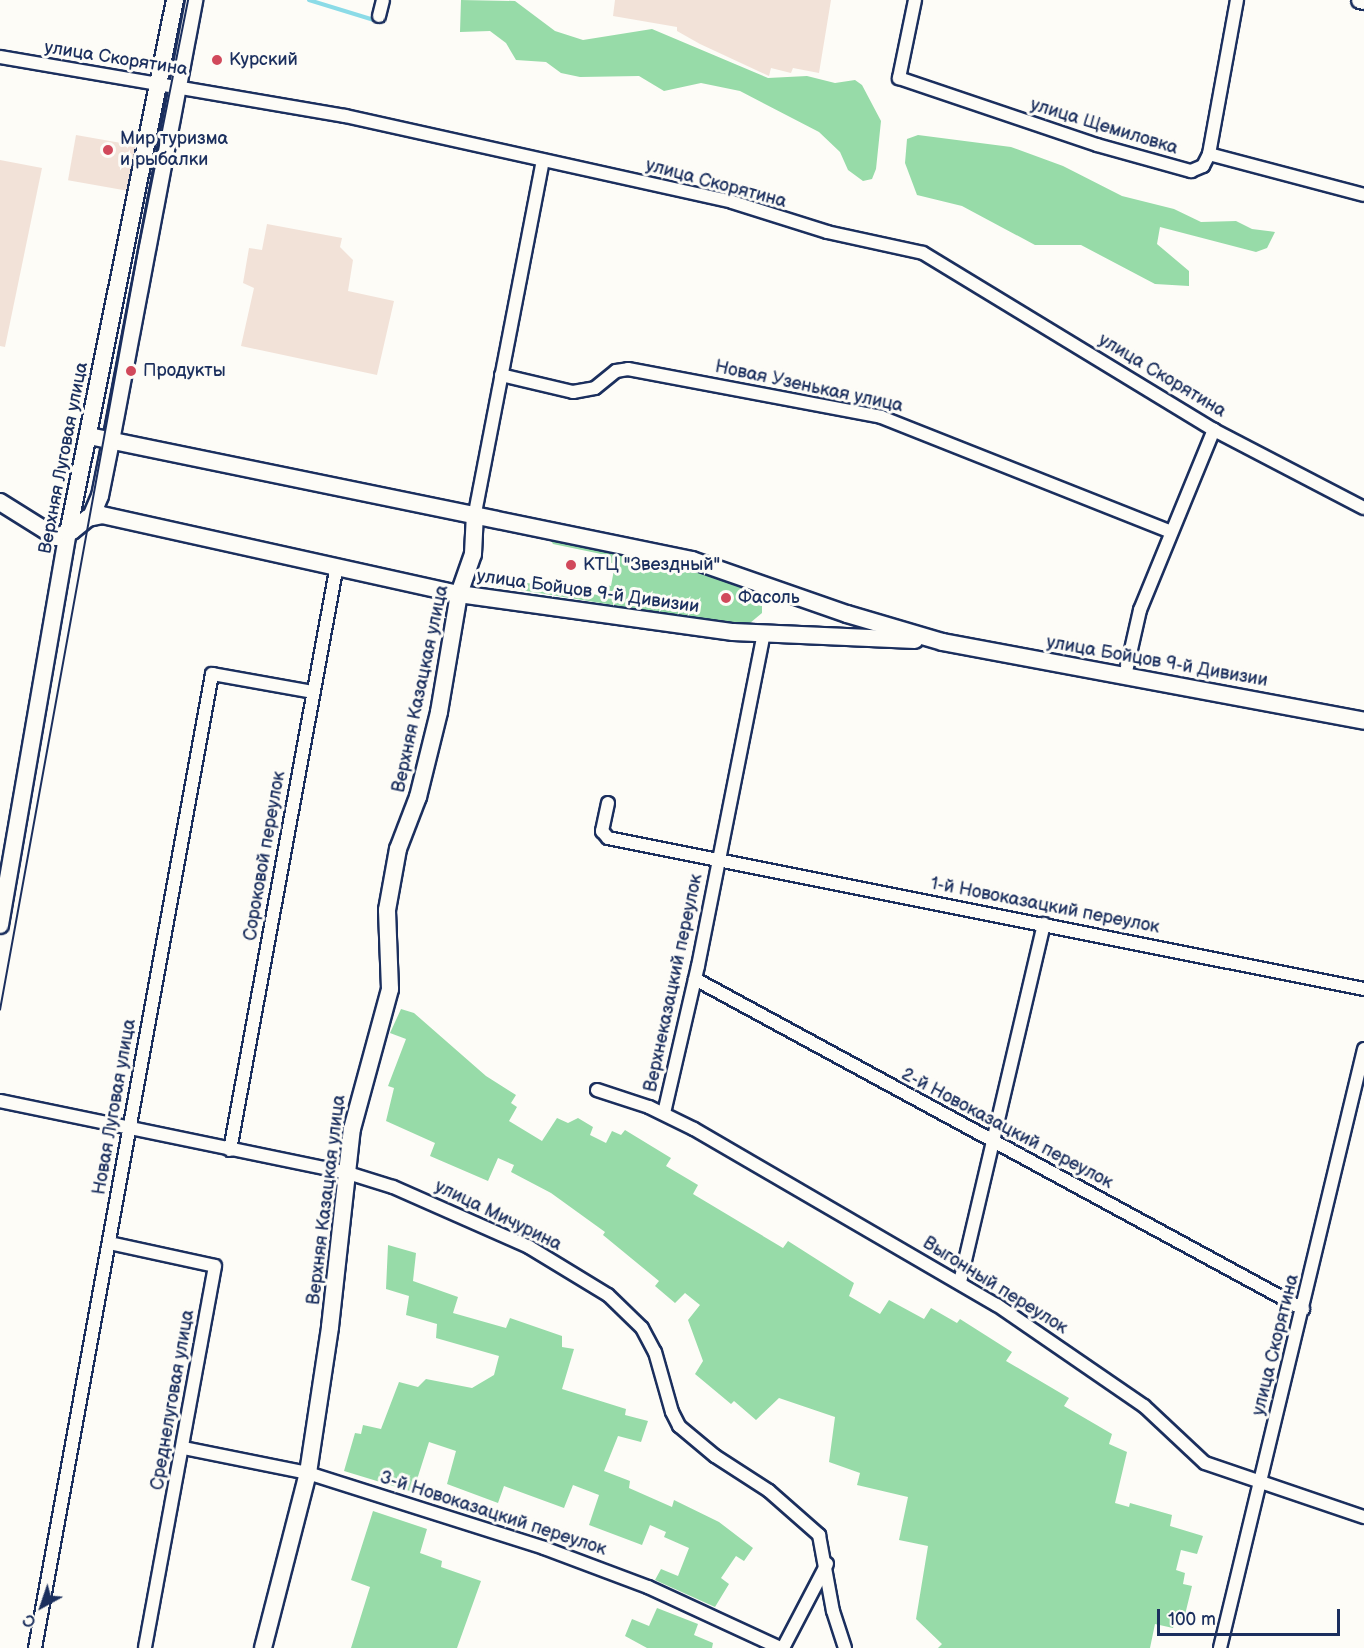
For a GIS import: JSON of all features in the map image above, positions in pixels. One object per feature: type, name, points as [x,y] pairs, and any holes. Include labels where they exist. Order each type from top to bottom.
[{"type":"street","name":"Верхняя Луговая улица","points":[[0,925],[68,533],[175,0]]},
{"type":"street","points":[[0,502],[48,535],[68,533],[91,517],[100,496],[194,0]]},
{"type":"street","points":[[379,16],[383,0]]},
{"type":"street","name":"улица Щемиловка","points":[[915,0],[899,78],[1185,171],[1203,166],[1209,154]]},
{"type":"street","points":[[1237,0],[1209,154],[1364,195]]},
{"type":"street","name":"улица Скорятина","points":[[0,57],[156,87],[177,86],[313,110],[732,202],[827,232],[922,253],[1214,430],[1364,508]]},
{"type":"street","name":"Верхняя Казацкая улица","points":[[263,1648],[308,1473],[330,1328],[359,1096],[390,989],[387,910],[398,849],[418,797],[439,712],[459,594],[473,554],[475,513],[543,160]]},
{"type":"street","name":"Новая Узенькая улица","points":[[501,375],[573,392],[595,388],[616,371],[628,369],[881,417],[1171,532]]},
{"type":"street","points":[[1125,676],[1140,610],[1214,430]]},
{"type":"street","name":"улица Бойцов 9-й Дивизии","points":[[87,442],[111,441],[475,513],[692,560],[848,614],[943,642],[1364,721]]},
{"type":"street","points":[[87,442],[89,472],[100,496],[121,515],[146,525]]},
{"type":"street","name":"улица Бойцов 9-й Дивизии","points":[[91,517],[102,515],[336,570],[459,594],[764,634],[943,642]]},
{"type":"street","name":"Сороковой переулок","points":[[230,1150],[336,570]]},
{"type":"street","name":"Верхнеказацкий переулок","points":[[664,1113],[695,979],[764,634]]},
{"type":"street","name":"Новая Луговая улица","points":[[35,1648],[213,674],[314,692]]},
{"type":"street","name":"Верхнеказацкий переулок","points":[[608,803],[602,831],[608,838],[719,860]]},
{"type":"street","name":"1-й Новоказацкий переулок","points":[[719,860],[1364,989]]},
{"type":"street","points":[[960,1282],[995,1143],[1044,924]]},
{"type":"street","name":"2-й Новоказацкий переулок","points":[[695,979],[1303,1309]]},
{"type":"street","name":"улица Скорятина","points":[[1220,1648],[1364,1049]]},
{"type":"street","name":"Выгонный переулок","points":[[597,1090],[664,1113],[960,1282],[1144,1406],[1205,1463],[1260,1484],[1364,1517]]},
{"type":"street","name":"улица Мичурина","points":[[0,1101],[130,1126],[230,1150],[348,1173],[438,1205],[529,1247],[608,1295],[642,1328],[655,1352],[672,1412],[679,1426],[811,1524],[824,1546],[833,1611],[845,1648]]},
{"type":"street","name":"Среднелуговая улица","points":[[109,1243],[215,1266],[184,1448],[145,1648]]},
{"type":"street","name":"3-й Новоказацкий переулок","points":[[184,1448],[308,1473],[594,1566],[782,1648]]},
{"type":"street","points":[[782,1648],[827,1564]]},
{"type":"shaded area","points":[[615,0],[831,0],[819,73],[793,68],[791,73],[771,68],[769,76],[700,44],[677,31],[677,27],[613,16]]},
{"type":"shaded area","points":[[76,135],[141,146],[133,192],[68,180]]},
{"type":"shaded area","points":[[0,160],[42,168],[5,347],[0,346]]},
{"type":"shaded area","points":[[267,224],[342,238],[340,247],[353,260],[348,291],[394,301],[377,375],[241,346],[254,288],[243,283],[249,248],[262,250]]},
{"type":"green space","points":[[461,0],[515,1],[555,31],[583,40],[652,29],[768,78],[807,76],[835,83],[855,80],[862,85],[881,121],[876,169],[872,179],[863,181],[848,170],[840,152],[819,132],[740,91],[701,83],[664,91],[639,76],[580,77],[561,73],[546,62],[516,60],[506,43],[490,31],[460,32]]},
{"type":"green space","points":[[918,135],[1011,147],[1063,166],[1122,196],[1174,209],[1201,222],[1236,221],[1252,229],[1275,232],[1267,248],[1256,252],[1160,227],[1157,244],[1189,271],[1189,286],[1155,284],[1081,245],[1035,245],[962,206],[917,195],[905,163],[907,139]]},
{"type":"green space","points":[[548,536],[690,566],[762,592],[762,613],[750,623],[731,624],[483,584],[491,577],[598,595],[600,584],[611,586],[615,564],[605,561],[606,555],[553,544]]},
{"type":"green space","points":[[401,1009],[414,1013],[486,1076],[516,1095],[511,1103],[517,1107],[509,1121],[542,1141],[557,1118],[568,1123],[578,1118],[593,1127],[590,1135],[606,1143],[612,1131],[621,1135],[625,1130],[671,1158],[666,1166],[698,1185],[693,1194],[783,1248],[788,1241],[854,1283],[849,1296],[880,1314],[889,1300],[924,1319],[931,1308],[957,1323],[960,1319],[1012,1352],[1006,1361],[1069,1398],[1064,1406],[1112,1434],[1109,1444],[1127,1452],[1115,1503],[1129,1507],[1130,1503],[1172,1515],[1170,1526],[1203,1536],[1197,1554],[1181,1550],[1176,1570],[1185,1573],[1183,1584],[1192,1586],[1184,1619],[1176,1617],[1173,1628],[1155,1624],[1150,1648],[938,1648],[942,1644],[916,1619],[928,1546],[899,1540],[908,1497],[857,1485],[860,1473],[829,1462],[835,1417],[779,1398],[756,1420],[734,1401],[731,1404],[695,1374],[703,1361],[688,1320],[700,1305],[685,1293],[675,1303],[655,1286],[659,1281],[603,1235],[605,1232],[551,1193],[511,1172],[514,1165],[498,1158],[488,1181],[430,1156],[435,1143],[386,1121],[394,1088],[388,1086],[406,1039],[390,1033]]},
{"type":"green space","points":[[388,1245],[416,1253],[413,1281],[458,1297],[453,1313],[506,1328],[510,1318],[562,1336],[562,1347],[574,1349],[562,1389],[626,1409],[625,1415],[648,1421],[641,1442],[618,1436],[604,1471],[630,1481],[629,1488],[672,1507],[674,1500],[719,1522],[753,1548],[744,1561],[736,1556],[721,1578],[729,1584],[715,1607],[655,1580],[661,1569],[678,1576],[689,1548],[664,1537],[666,1532],[650,1525],[642,1545],[589,1525],[599,1495],[573,1485],[564,1508],[504,1486],[498,1503],[447,1484],[456,1451],[429,1442],[413,1492],[344,1471],[355,1433],[361,1434],[363,1425],[381,1429],[399,1382],[418,1387],[426,1379],[472,1388],[494,1375],[499,1356],[436,1338],[437,1324],[406,1315],[409,1296],[386,1289]]},
{"type":"green space","points":[[373,1511],[427,1529],[420,1553],[442,1561],[441,1567],[481,1581],[457,1648],[351,1648],[370,1587],[351,1580]]},
{"type":"green space","points":[[657,1608],[698,1624],[694,1635],[713,1643],[712,1648],[647,1648],[625,1636],[632,1619],[649,1626]]},
{"type":"waterway","points":[[309,0],[374,20]]},
{"type":"tram line","points":[[0,1010],[137,256],[188,0]]},
{"type":"place","name":"Курский","points":[[217,60]]},
{"type":"place","name":"Мир туризма и рыбалки","points":[[108,150]]},
{"type":"place","name":"Продукты","points":[[131,371]]},
{"type":"place","name":"КТЦ \"Звездный\"","points":[[571,565]]},
{"type":"place","name":"Фасоль","points":[[726,598]]}]
